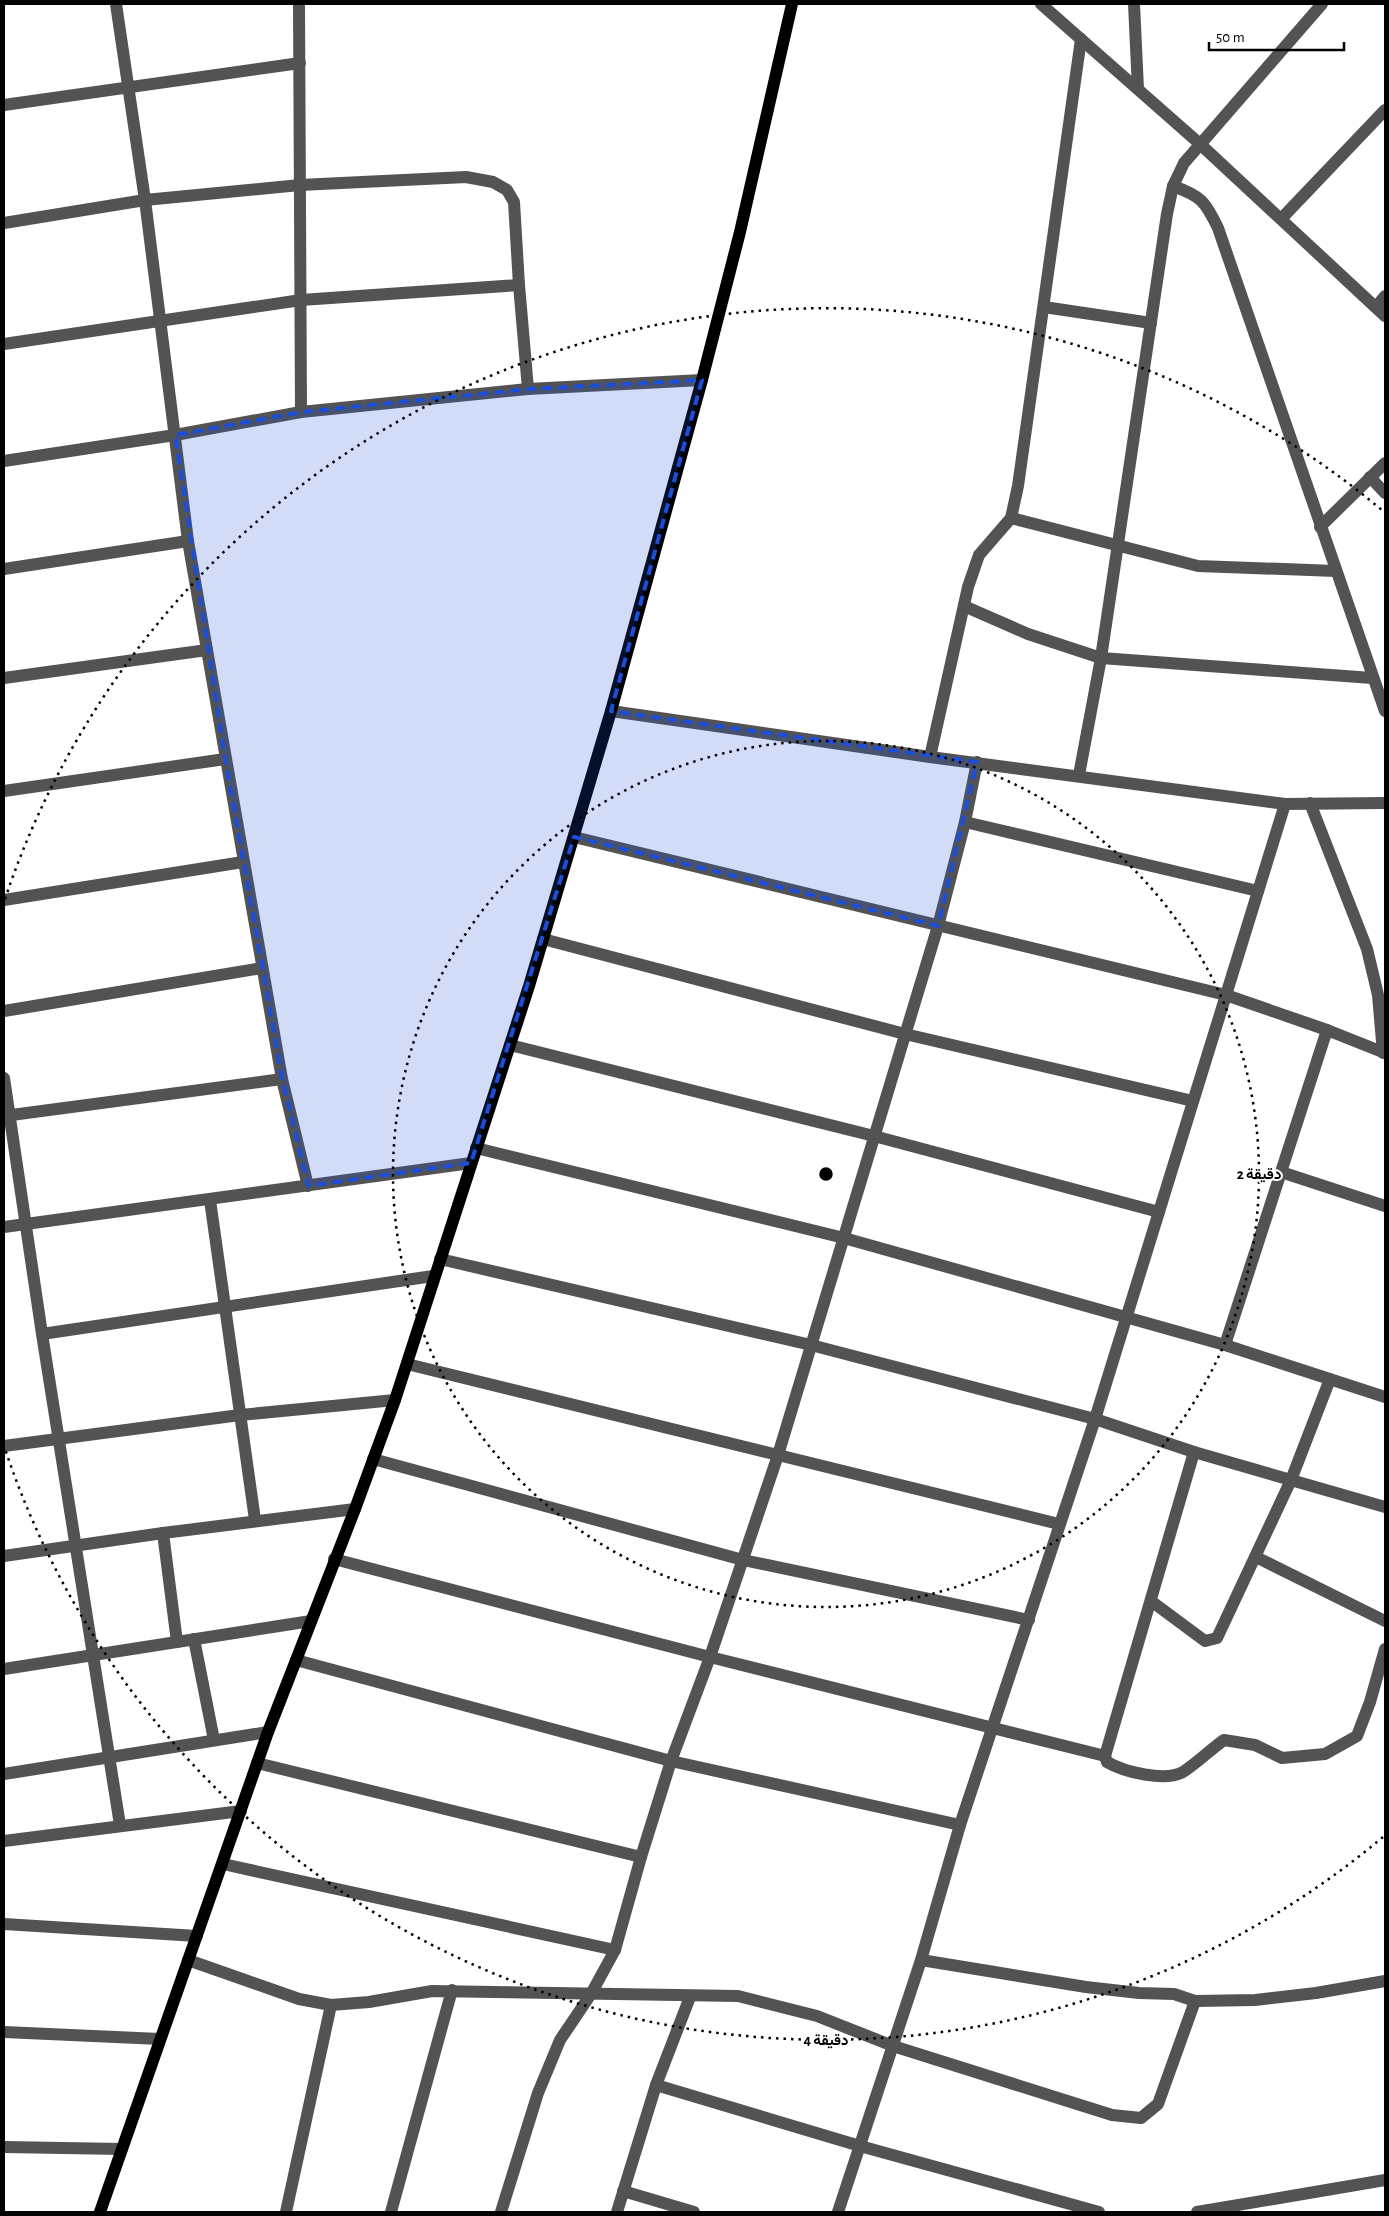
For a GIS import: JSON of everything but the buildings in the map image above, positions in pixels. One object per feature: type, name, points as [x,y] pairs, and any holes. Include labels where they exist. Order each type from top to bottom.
[{"type":"main road","points":[[100,2212],[268,1732],[355,1509],[395,1400],[433,1276],[510,1045],[611,711],[702,380],[740,232],[792,4]]},
{"type":"street","points":[[116,4],[145,200],[188,541],[224,759],[282,1079],[308,1186]]},
{"type":"street","points":[[299,4],[301,412]]},
{"type":"street","points":[[1041,4],[1200,144],[1381,312],[1385,296]]},
{"type":"street","points":[[1134,4],[1138,89]]},
{"type":"street","points":[[1079,776],[1101,658],[1173,186],[1184,163],[1322,4]]},
{"type":"street","points":[[930,757],[964,606],[979,555],[1012,518],[1044,307],[1081,39]]},
{"type":"street","points":[[4,105],[300,63]]},
{"type":"street","points":[[1280,219],[1385,110]]},
{"type":"street","points":[[4,222],[145,200],[300,185],[466,177],[493,182],[506,190],[514,202],[518,285],[528,389]]},
{"type":"street","points":[[1173,186],[1195,193],[1206,204],[1218,228],[1232,263],[1320,527],[1385,711]]},
{"type":"street","points":[[4,344],[160,319],[300,300],[518,285]]},
{"type":"street","points":[[1044,307],[1151,323]]},
{"type":"street","points":[[4,461],[175,435],[301,412],[528,389],[702,380]]},
{"type":"street","points":[[1320,527],[1385,462]]},
{"type":"street","points":[[1370,477],[1385,493]]},
{"type":"street","points":[[1012,518],[1118,547],[1198,566],[1336,571]]},
{"type":"street","points":[[4,569],[188,541]]},
{"type":"street","points":[[964,606],[1028,634],[1101,658],[1372,678]]},
{"type":"street","points":[[4,678],[207,650]]},
{"type":"street","points":[[611,711],[930,757],[1286,804],[1385,803]]},
{"type":"street","points":[[4,791],[224,759]]},
{"type":"street","points":[[501,2212],[538,2093],[560,2040],[591,1994],[615,1950],[671,1761],[744,1560],[778,1455],[938,926],[965,822],[977,762]]},
{"type":"street","points":[[574,837],[1226,995],[1327,1030],[1384,1053],[1378,995],[1367,949],[1310,803]]},
{"type":"street","points":[[838,2212],[921,1960],[960,1825],[1095,1419],[1286,804]]},
{"type":"street","points":[[965,822],[1258,891]]},
{"type":"street","points":[[4,900],[243,862]]},
{"type":"street","points":[[543,939],[905,1034],[1193,1101]]},
{"type":"street","points":[[4,1011],[262,968]]},
{"type":"street","points":[[1225,1345],[1327,1030]]},
{"type":"street","points":[[510,1045],[874,1136],[1159,1212]]},
{"type":"street","points":[[4,1078],[7,1116],[120,1825]]},
{"type":"street","points":[[7,1116],[282,1079]]},
{"type":"street","points":[[476,1148],[844,1238],[1225,1345],[1385,1397]]},
{"type":"street","points":[[4,1227],[471,1163]]},
{"type":"street","points":[[1281,1172],[1385,1206]]},
{"type":"street","points":[[210,1200],[255,1520]]},
{"type":"street","points":[[440,1258],[811,1345],[1095,1419],[1194,1452],[1385,1507]]},
{"type":"street","points":[[42,1334],[433,1276]]},
{"type":"street","points":[[407,1364],[1060,1524]]},
{"type":"street","points":[[1151,1601],[1204,1641],[1214,1640],[1256,1557],[1291,1480],[1330,1379]]},
{"type":"street","points":[[4,1446],[240,1415],[395,1400]]},
{"type":"street","points":[[1194,1452],[1106,1756],[1107,1762],[1115,1767],[1135,1773],[1159,1776],[1182,1773],[1224,1740],[1255,1745],[1282,1758],[1325,1754],[1358,1736],[1385,1649]]},
{"type":"street","points":[[373,1459],[744,1560],[1029,1620]]},
{"type":"street","points":[[4,1556],[76,1544],[255,1520],[355,1509]]},
{"type":"street","points":[[163,1533],[178,1642]]},
{"type":"street","points":[[1256,1557],[1385,1621]]},
{"type":"street","points":[[334,1559],[710,1657],[1106,1756]]},
{"type":"street","points":[[4,1669],[311,1622]]},
{"type":"street","points":[[194,1640],[214,1740]]},
{"type":"street","points":[[296,1660],[671,1761],[960,1825]]},
{"type":"street","points":[[4,1774],[268,1732]]},
{"type":"street","points":[[257,1763],[641,1857]]},
{"type":"street","points":[[4,1841],[241,1811]]},
{"type":"street","points":[[223,1864],[615,1950]]},
{"type":"street","points":[[4,1924],[197,1936]]},
{"type":"street","points":[[188,1960],[299,1999],[331,2005],[369,2002],[432,1991],[452,1990],[738,1996],[817,2016],[893,2046],[1112,2115],[1141,2118],[1158,2104],[1195,2001]]},
{"type":"street","points":[[921,1960],[1086,1987],[1139,1993],[1174,1994],[1195,2001],[1255,2000],[1316,1993],[1385,1981]]},
{"type":"street","points":[[391,2212],[452,1990]]},
{"type":"street","points":[[617,2212],[656,2085],[690,1996]]},
{"type":"street","points":[[286,2212],[331,2005]]},
{"type":"street","points":[[4,2032],[160,2038]]},
{"type":"street","points":[[656,2085],[860,2146],[1099,2212]]},
{"type":"street","points":[[4,2147],[122,2149]]},
{"type":"street","points":[[1197,2212],[1385,2180]]},
{"type":"street","points":[[623,2191],[694,2212]]},
{"type":"highlighted area","points":[[702,380],[611,711],[977,762],[938,926],[574,837],[471,1163],[308,1186],[282,1079],[225,759],[175,435],[301,412],[528,389]]}]
